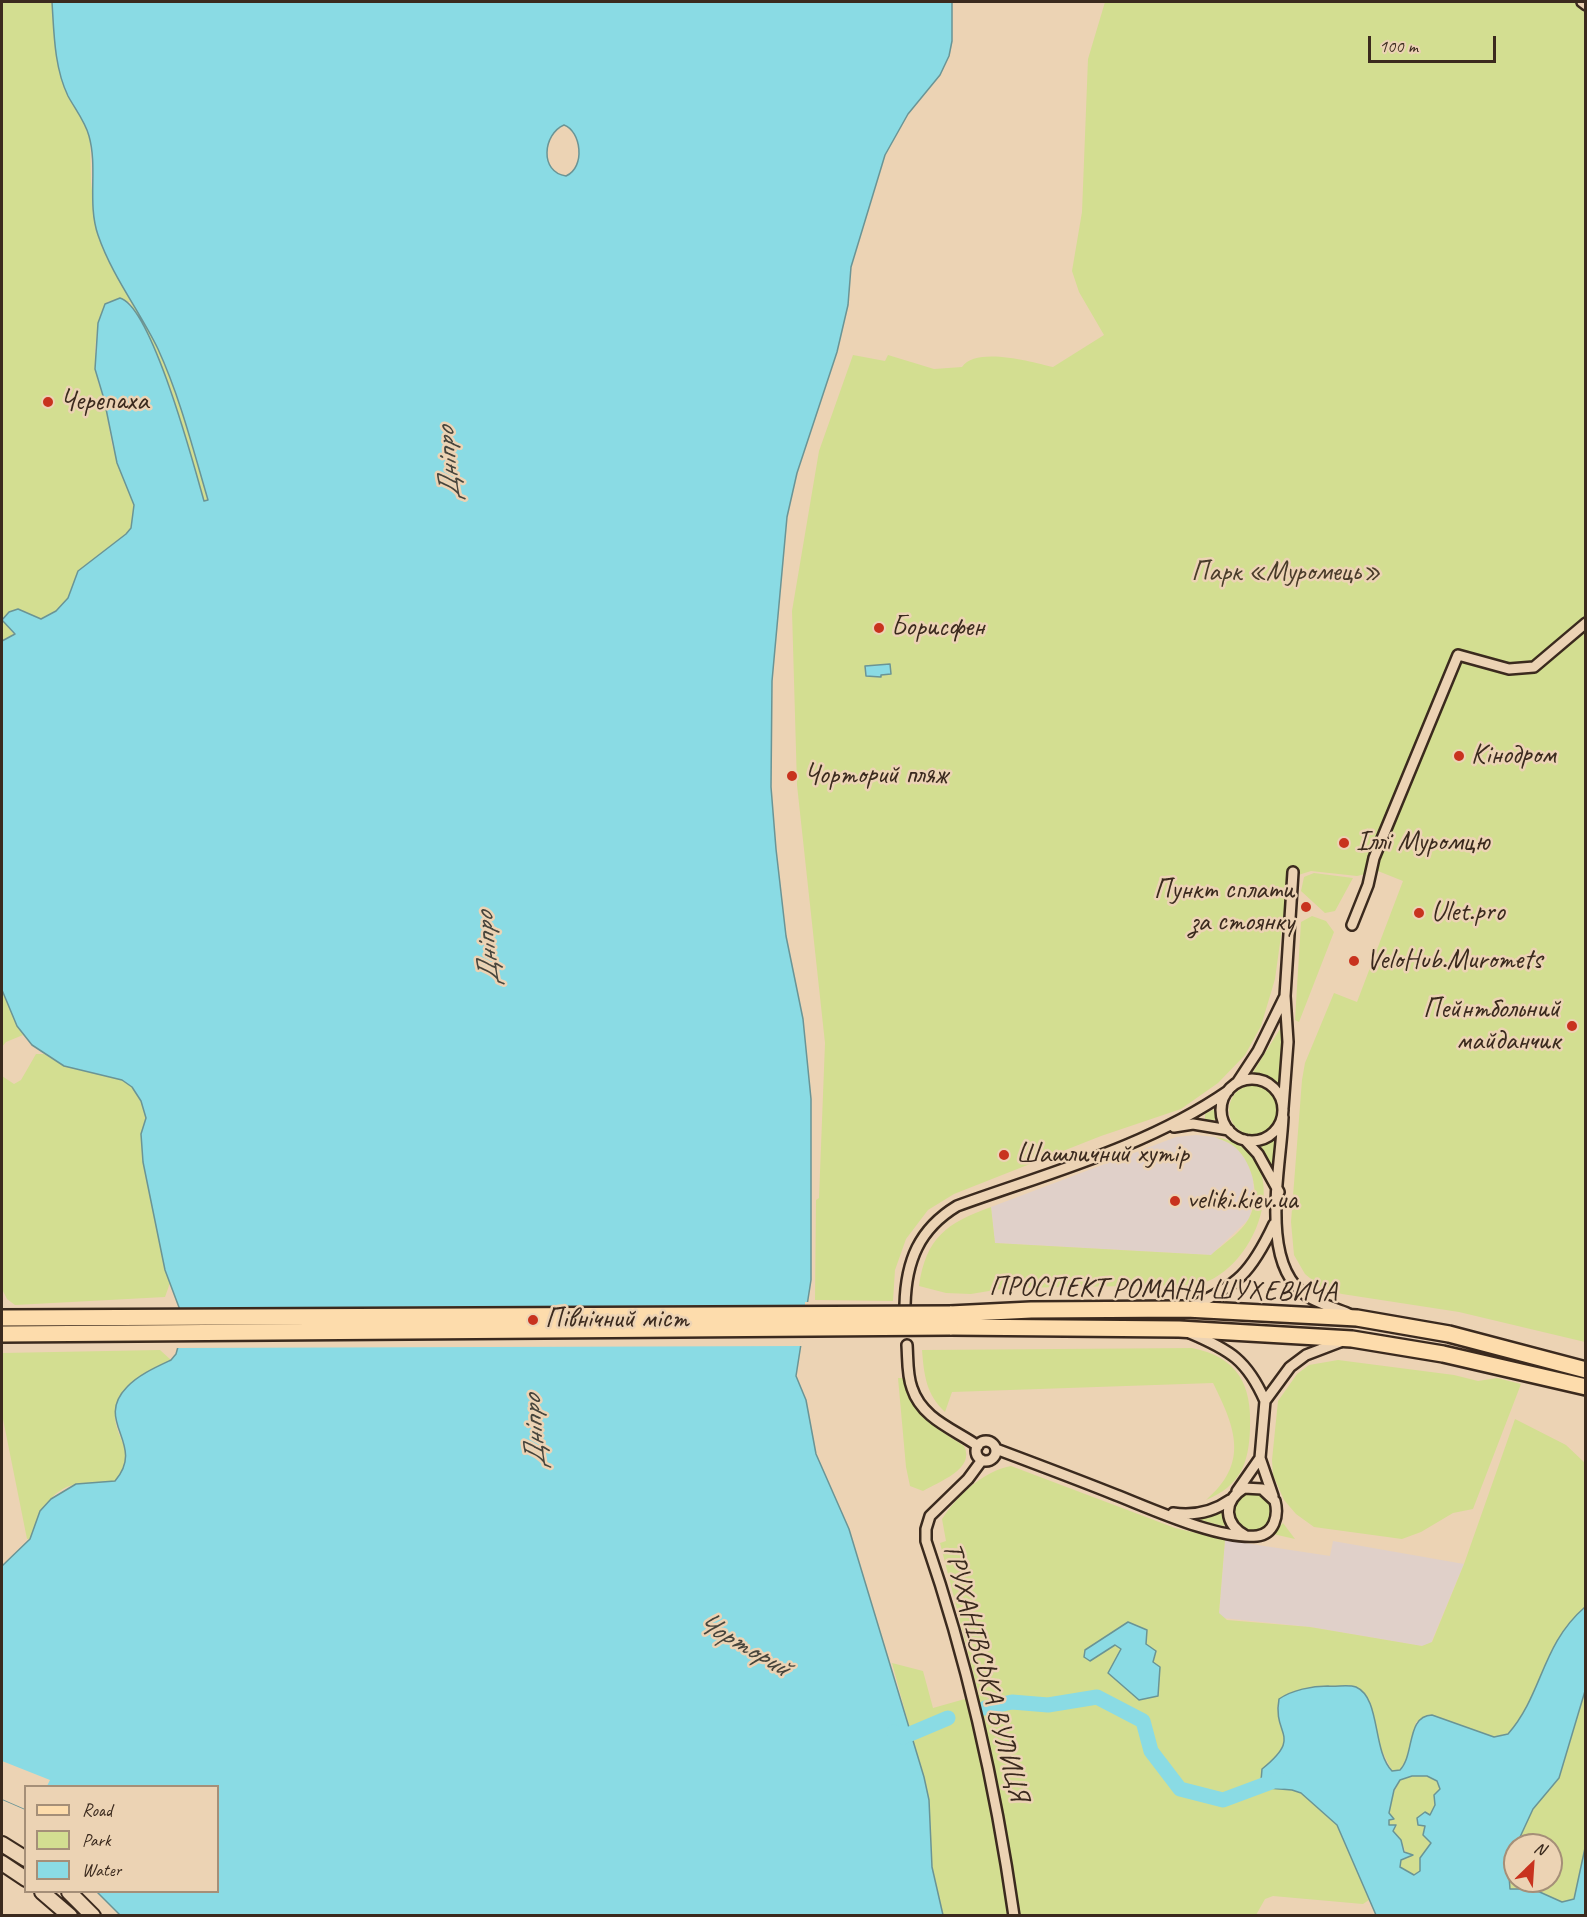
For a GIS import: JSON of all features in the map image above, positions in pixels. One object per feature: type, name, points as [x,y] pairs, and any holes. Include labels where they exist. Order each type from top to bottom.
[{"type":"main road","name":"ПРОСПЕКТ РОМАНА ШУХЕВИЧА","points":[[950,1321],[1031,1310],[1186,1309],[1357,1318],[1449,1334],[1586,1370]]},
{"type":"main road","points":[[2,1318],[950,1321]]},
{"type":"main road","name":"ПРОСПЕКТ РОМАНА ШУХЕВИЧА","points":[[950,1321],[1179,1329],[1352,1339],[1513,1369],[1586,1387]]},
{"type":"main road","points":[[2,1334],[950,1321]]},
{"type":"main road","points":[[2,1844],[24,1858]]},
{"type":"main road","points":[[2,1863],[24,1878]]},
{"type":"main road","points":[[43,1893],[70,1916]]},
{"type":"main road","points":[[70,1893],[93,1916]]},
{"type":"street","points":[[1352,925],[1368,885],[1374,858],[1458,655],[1509,669],[1534,667],[1586,623]]},
{"type":"street","points":[[1186,1309],[1227,1290],[1238,1281],[1253,1262],[1274,1224],[1279,1192],[1288,1042],[1285,996],[1293,872]]},
{"type":"street","points":[[905,1305],[905,1282],[917,1244],[941,1215],[957,1206],[1166,1129],[1200,1111],[1237,1083],[1258,1051],[1285,996]]},
{"type":"street","points":[[1237,1083],[1249,1079],[1268,1083],[1281,1098],[1283,1112],[1273,1134],[1255,1141],[1245,1140]]},
{"type":"street","points":[[1228,1091],[1221,1111],[1228,1130]]},
{"type":"street","points":[[1166,1129],[1193,1124],[1228,1130],[1245,1140],[1258,1154],[1279,1192]]},
{"type":"street","points":[[1274,1224],[1281,1259],[1291,1278],[1306,1295],[1357,1318]]},
{"type":"street","points":[[978,1446],[988,1442],[996,1449],[1211,1529],[1246,1536],[1260,1536],[1270,1530],[1276,1520],[1275,1501],[1260,1458],[1264,1401],[1248,1369],[1236,1357],[1220,1345],[1179,1329]]},
{"type":"street","points":[[1264,1401],[1290,1367],[1306,1355],[1326,1346],[1352,1339]]},
{"type":"street","points":[[907,1345],[911,1387],[918,1402],[936,1420],[978,1446]]},
{"type":"street","points":[[978,1446],[977,1454],[982,1460],[992,1459],[996,1449]]},
{"type":"street","points":[[1246,1536],[1235,1530],[1229,1521],[1227,1512],[1233,1497],[1260,1458]]},
{"type":"street","name":"ТРУХАНІВСЬКА ВУЛИЦЯ","points":[[982,1460],[968,1479],[930,1516],[926,1529],[926,1541],[971,1693],[1003,1836],[1014,1916]]},
{"type":"street","points":[[1156,1510],[1199,1514],[1219,1508],[1250,1487],[1262,1489],[1275,1501]]},
{"type":"shaded area","points":[[1196,1135],[1215,1137],[1235,1146],[1247,1161],[1253,1178],[1254,1197],[1249,1219],[1211,1255],[995,1243],[991,1207],[1176,1137]]},
{"type":"shaded area","points":[[1225,1540],[1330,1556],[1333,1541],[1464,1564],[1431,1643],[1422,1646],[1310,1627],[1223,1618],[1219,1614]]},
{"type":"green space","points":[[2,2],[52,2],[56,54],[68,95],[87,127],[90,140],[91,182],[97,233],[104,251],[158,349],[174,388],[202,425],[208,500],[204,501],[171,389],[130,302],[109,301],[105,304],[98,323],[95,349],[98,382],[104,399],[112,445],[134,505],[131,528],[78,571],[68,598],[62,606],[47,618],[7,626],[15,635],[2,641]]},
{"type":"green space","name":"Парк «Муромець»","points":[[1105,2],[1585,2],[1585,1342],[1459,1312],[1323,1289],[1305,1274],[1294,1255],[1291,1222],[1305,1063],[1334,993],[1357,1002],[1403,881],[1378,871],[1357,876],[1311,871],[1289,878],[1275,979],[1261,1026],[1245,1055],[1218,1083],[1181,1109],[1101,1136],[954,1194],[928,1210],[906,1239],[895,1270],[893,1301],[815,1300],[816,1200],[819,1198],[825,1043],[797,785],[792,611],[819,451],[853,355],[885,361],[888,355],[934,369],[962,367],[979,357],[991,356],[1019,359],[1053,367],[1104,335],[1079,292],[1072,271],[1082,212],[1088,59]]},
{"type":"green space","points":[[1314,873],[1353,878],[1335,911],[1325,913],[1301,891],[1304,877]]},
{"type":"green space","points":[[1312,916],[1326,921],[1334,932],[1299,1022],[1295,1020],[1301,922]]},
{"type":"green space","points":[[2,990],[23,1035],[6,1042],[2,1047]]},
{"type":"green space","points":[[1280,1029],[1285,1032],[1282,1086],[1263,1075],[1252,1074]]},
{"type":"green space","points":[[36,1054],[44,1054],[64,1066],[122,1080],[132,1087],[141,1101],[146,1118],[141,1134],[143,1162],[170,1283],[165,1297],[15,1305],[7,1299],[2,1289],[2,1076],[14,1084],[21,1080]]},
{"type":"green space","points":[[1249,1085],[1259,1085],[1272,1092],[1279,1105],[1279,1115],[1272,1128],[1259,1135],[1249,1135],[1240,1131],[1233,1124],[1229,1115],[1229,1105],[1233,1096],[1240,1089]]},
{"type":"green space","points":[[1218,1107],[1221,1120],[1205,1120],[1205,1114]]},
{"type":"green space","points":[[1215,1137],[1241,1146],[1257,1163],[1264,1185],[1262,1210],[1253,1235],[1239,1257],[1220,1275],[1197,1285],[1007,1288],[971,1294],[946,1293],[919,1286],[927,1255],[941,1234],[962,1219],[991,1207],[995,1243],[1211,1255],[1246,1223],[1253,1210],[1255,1191],[1251,1172],[1242,1155],[1232,1145]]},
{"type":"green space","points":[[1279,1137],[1274,1166],[1270,1164],[1260,1144]]},
{"type":"green space","points":[[1192,1348],[1221,1358],[1231,1366],[1245,1386],[1250,1413],[1245,1463],[1235,1481],[1206,1500],[1220,1486],[1228,1473],[1233,1459],[1234,1445],[1228,1415],[1213,1383],[952,1392],[945,1412],[927,1384],[922,1350]]},
{"type":"green space","points":[[160,1350],[171,1360],[134,1382],[120,1398],[116,1407],[117,1427],[127,1455],[126,1463],[115,1481],[77,1484],[59,1491],[46,1505],[30,1539],[27,1539],[2,1414],[2,1353]]},
{"type":"green space","points":[[1338,1360],[1454,1375],[1478,1381],[1497,1378],[1521,1384],[1473,1509],[1453,1513],[1421,1532],[1402,1539],[1314,1527],[1296,1514],[1284,1500],[1273,1475],[1272,1460],[1278,1401],[1297,1374],[1309,1365]]},
{"type":"green space","points":[[898,1378],[904,1378],[914,1403],[926,1419],[964,1446],[966,1454],[965,1461],[954,1474],[923,1491],[910,1486],[906,1467]]},
{"type":"green space","points":[[1515,1419],[1566,1445],[1585,1463],[1585,1607],[1518,1723],[1508,1734],[1494,1737],[1432,1716],[1416,1722],[1410,1753],[1400,1770],[1392,1771],[1349,1685],[1287,1694],[1277,1707],[1286,1740],[1281,1752],[1272,1760],[1268,1788],[1301,1793],[1337,1825],[1369,1900],[1363,1904],[1273,1896],[1265,1899],[1256,1915],[943,1915],[932,1867],[929,1800],[892,1663],[923,1671],[933,1708],[979,1695],[940,1543],[946,1541],[942,1519],[963,1493],[991,1473],[1011,1466],[1175,1528],[1225,1540],[1219,1613],[1227,1620],[1310,1627],[1422,1646],[1432,1642],[1464,1564]]},
{"type":"green space","points":[[1253,1492],[1267,1498],[1273,1512],[1267,1526],[1253,1532],[1239,1526],[1233,1512],[1239,1498]]},
{"type":"green space","points":[[1220,1511],[1224,1512],[1226,1524],[1223,1526],[1200,1520]]},
{"type":"green space","points":[[1283,1523],[1295,1539],[1273,1534]]},
{"type":"green space","points":[[1585,1691],[1585,1848],[1574,1899],[1561,1902],[1542,1893],[1563,1893],[1563,1833],[1522,1833],[1533,1809],[1559,1778]]},
{"type":"green space","points":[[1412,1776],[1427,1776],[1437,1781],[1440,1789],[1434,1795],[1435,1805],[1425,1826],[1431,1843],[1420,1858],[1420,1871],[1414,1875],[1400,1867],[1401,1860],[1408,1858],[1401,1840],[1389,1826],[1388,1820],[1391,1798],[1400,1780]]},
{"type":"water","name":"Дніпро","points":[[52,2],[952,2],[952,41],[949,56],[940,75],[908,114],[885,155],[851,267],[848,305],[837,352],[797,473],[787,517],[772,681],[771,787],[786,936],[803,1019],[811,1099],[811,1280],[796,1376],[806,1400],[816,1454],[849,1529],[924,1777],[929,1800],[932,1867],[943,1915],[120,1915],[98,1893],[219,1893],[219,1785],[24,1785],[24,1809],[2,1799],[2,1566],[30,1539],[40,1511],[51,1499],[76,1484],[115,1481],[123,1468],[126,1456],[115,1411],[118,1400],[136,1379],[171,1360],[176,1354],[181,1336],[180,1310],[165,1270],[143,1162],[141,1134],[146,1118],[141,1101],[132,1087],[122,1080],[64,1066],[32,1045],[17,1026],[2,990],[2,641],[15,634],[2,620],[9,612],[18,609],[41,619],[56,611],[68,598],[78,571],[131,528],[134,505],[117,463],[104,399],[95,369],[98,323],[105,304],[120,298],[132,308],[145,329],[170,390],[204,501],[208,500],[186,423],[166,367],[151,335],[118,279],[98,235],[93,211],[92,148],[85,125],[63,85],[56,49]],"holes":[[[564,125],[574,134],[579,157],[577,165],[566,176],[551,168],[548,160],[548,144],[557,130]]]},
{"type":"water","points":[[890,664],[891,674],[881,675],[881,677],[866,676],[865,666]]},
{"type":"water","points":[[1585,1607],[1585,1691],[1559,1778],[1533,1809],[1522,1833],[1503,1833],[1503,1893],[1542,1893],[1562,1902],[1574,1899],[1585,1848],[1585,1915],[1376,1915],[1337,1825],[1301,1793],[1268,1788],[1261,1781],[1262,1769],[1275,1758],[1284,1742],[1279,1721],[1279,1699],[1290,1693],[1309,1688],[1356,1687],[1364,1693],[1369,1702],[1381,1751],[1386,1762],[1392,1771],[1400,1770],[1408,1755],[1414,1729],[1424,1717],[1432,1715],[1494,1737],[1508,1734],[1529,1703],[1559,1637]],"holes":[[[1412,1776],[1427,1776],[1437,1781],[1440,1789],[1434,1795],[1435,1805],[1430,1815],[1425,1812],[1417,1818],[1418,1825],[1425,1826],[1423,1835],[1431,1843],[1420,1858],[1420,1871],[1414,1875],[1400,1867],[1401,1860],[1413,1855],[1404,1852],[1401,1840],[1393,1831],[1396,1825],[1389,1825],[1389,1820],[1394,1819],[1389,1813],[1394,1790],[1400,1780]]]},
{"type":"water","points":[[1128,1622],[1147,1630],[1146,1644],[1156,1651],[1153,1662],[1160,1667],[1158,1696],[1139,1700],[1108,1673],[1121,1649],[1115,1645],[1090,1661],[1084,1657],[1085,1650]]},
{"type":"pier","name":"Північний міст","points":[[805,1302],[810,1302],[802,1346],[175,1348],[178,1335],[176,1308],[805,1305]]},
{"type":"pier","points":[[2,1761],[50,1780],[48,1785],[24,1785],[24,1809],[2,1799]]},
{"type":"waterway","name":"Чорторий","points":[[985,1708],[1012,1702],[1048,1705],[1097,1697],[1143,1721],[1151,1751],[1180,1789],[1223,1800],[1274,1781],[1282,1781]]},
{"type":"waterway","name":"Чорторий","points":[[894,1732],[903,1737],[948,1718]]},
{"type":"place","name":"Черепаха","points":[[48,402]]},
{"type":"place","name":"Борисфен","points":[[879,628]]},
{"type":"place","name":"Кінодром","points":[[1459,756]]},
{"type":"place","name":"Чорторий пляж","points":[[792,776]]},
{"type":"place","name":"Іллі Муромцю","points":[[1344,843]]},
{"type":"place","name":"Пункт сплати за стоянку","points":[[1306,907]]},
{"type":"place","name":"Ulet.pro","points":[[1419,913]]},
{"type":"place","name":"VeloHub.Muromets","points":[[1354,961]]},
{"type":"place","name":"Пейнтбольний майданчик","points":[[1572,1026]]},
{"type":"place","name":"Шашличний хутір","points":[[1004,1155]]},
{"type":"place","name":"veliki.kiev.ua","points":[[1175,1201]]},
{"type":"place","name":"Північний міст","points":[[533,1320]]}]
